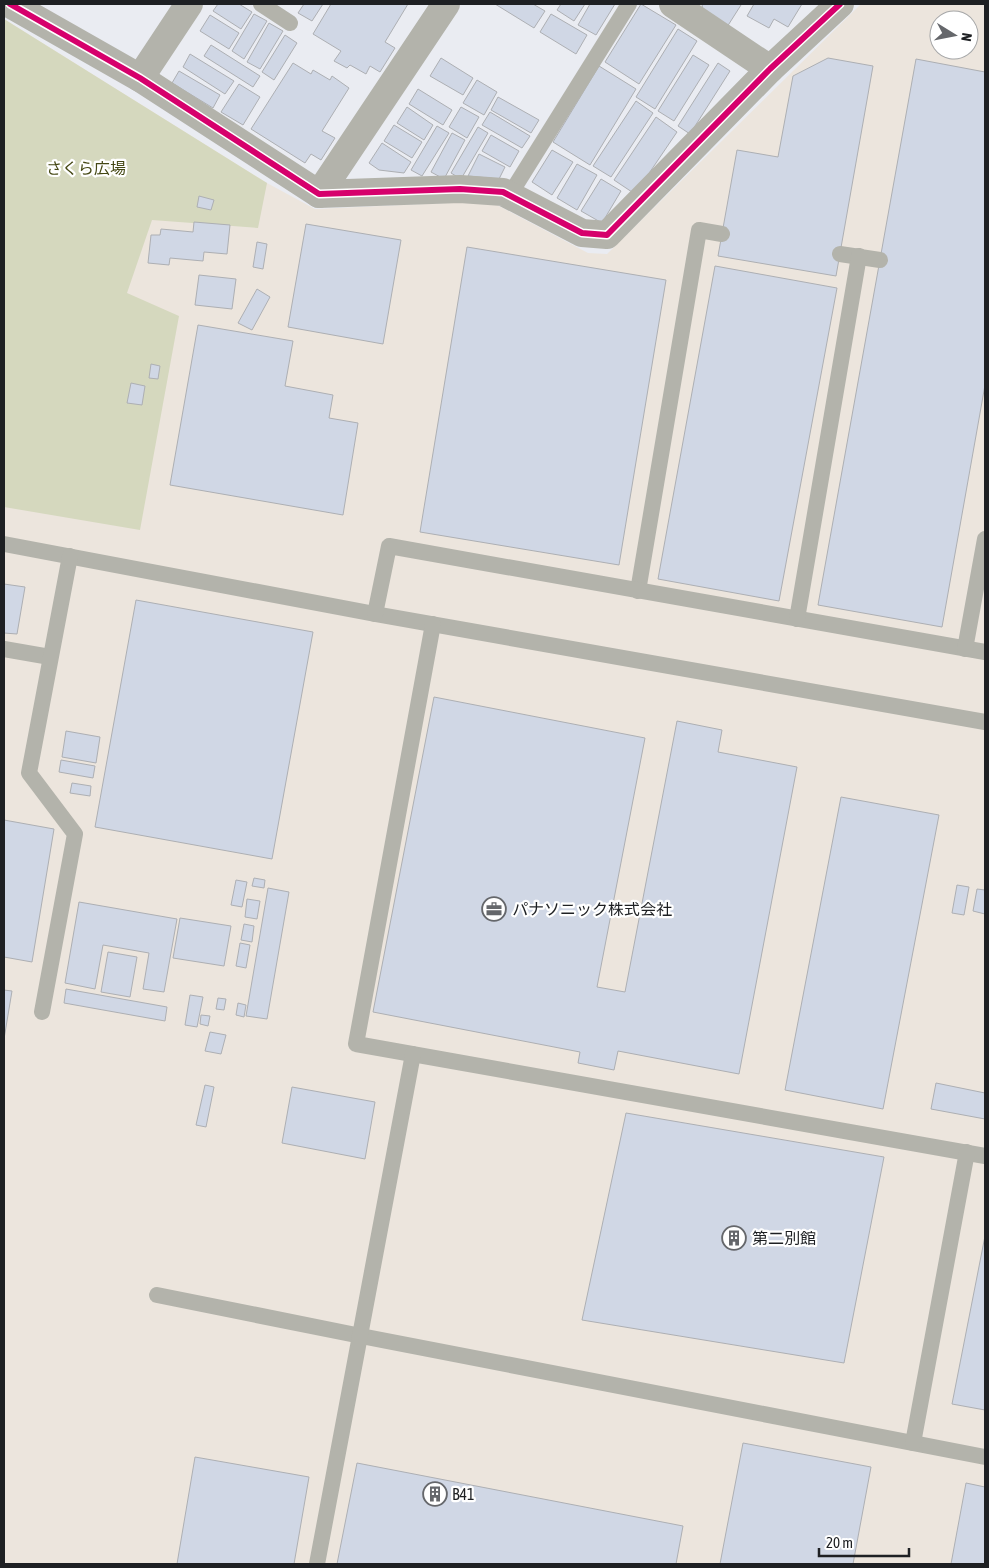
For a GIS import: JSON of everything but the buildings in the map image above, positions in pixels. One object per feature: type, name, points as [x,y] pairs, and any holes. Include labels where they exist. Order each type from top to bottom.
[{"type":"street","points":[[10,4],[140,78],[319,194],[460,189],[503,192],[582,233],[607,235],[770,69],[840,4]]},
{"type":"street","points":[[140,78],[188,4]]},
{"type":"street","points":[[319,194],[446,4]]},
{"type":"street","points":[[676,4],[770,69]]},
{"type":"lane","points":[[261,4],[290,23]]},
{"type":"lane","points":[[510,196],[629,4]]},
{"type":"lane","points":[[638,591],[699,230],[722,234]]},
{"type":"lane","points":[[840,254],[880,260]]},
{"type":"lane","points":[[797,619],[859,256]]},
{"type":"lane","points":[[966,649],[985,538]]},
{"type":"lane","points":[[4,544],[375,614],[985,722]]},
{"type":"lane","points":[[375,614],[389,546],[985,652]]},
{"type":"lane","points":[[42,1012],[75,834],[29,773],[70,556]]},
{"type":"lane","points":[[434,624],[356,1044],[985,1156]]},
{"type":"lane","points":[[4,649],[50,657]]},
{"type":"lane","points":[[317,1564],[361,1336],[412,1054]]},
{"type":"lane","points":[[912,1443],[967,1152]]},
{"type":"lane","points":[[157,1295],[985,1457]]},
{"type":"shaded area","name":"パナソニック株式会社","points":[[861,4],[985,4],[985,1564],[4,1564],[4,19],[267,183],[315,209],[467,202],[497,205],[588,253],[607,254]]},
{"type":"green space","name":"さくら広場","points":[[4,19],[267,183],[258,228],[152,220],[127,293],[179,316],[140,530],[4,507]]},
{"type":"cycle path","points":[[10,4],[140,78],[319,194],[460,189],[503,192],[582,233],[607,235],[770,69],[840,4]]},
{"type":"place","name":"パナソニック株式会社","points":[[494,909]]},
{"type":"place","name":"第二別館","points":[[734,1238]]},
{"type":"place","name":"B41","points":[[435,1494]]}]
